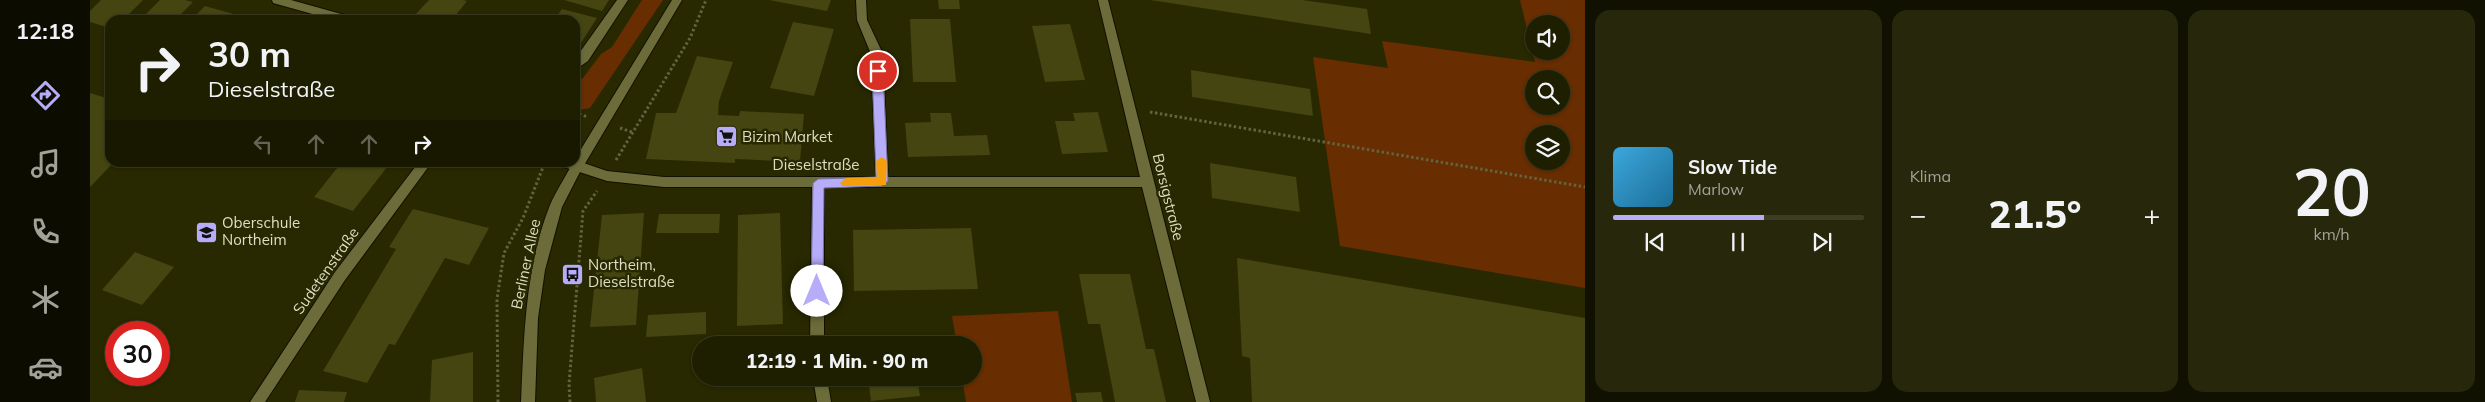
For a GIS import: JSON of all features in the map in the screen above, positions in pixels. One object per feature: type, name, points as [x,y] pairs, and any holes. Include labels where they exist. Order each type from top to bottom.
[{"type":"street","points":[[277,0],[330,15]]},
{"type":"street","points":[[580,62],[622,0]]},
{"type":"street","name":"Berliner Allee","points":[[580,150],[677,0]]},
{"type":"street","points":[[861,0],[862,20],[876,54],[882,181]]},
{"type":"street","name":"Borsigstraße","points":[[1103,0],[1147,182],[1204,402]]},
{"type":"street","name":"Sudetenstraße","points":[[257,402],[340,276],[422,167]]},
{"type":"street","name":"Berliner Allee","points":[[528,402],[531,318],[538,270],[569,167]]},
{"type":"street","name":"Dieselstraße","points":[[577,167],[607,176],[664,182],[1147,182]]},
{"type":"street","points":[[817,336],[818,183]]},
{"type":"street","points":[[821,386],[824,402]]},
{"type":"path","points":[[570,402],[583,212],[607,176],[690,38],[706,0]]},
{"type":"path","points":[[1129,108],[1585,187]]},
{"type":"path","points":[[498,402],[497,298],[504,253],[523,218],[543,167]]},
{"type":"shaded area","points":[[642,0],[663,0],[590,108],[580,110],[580,79],[583,78],[601,54],[612,47]]},
{"type":"shaded area","points":[[1520,0],[1585,0],[1585,288],[1340,246],[1313,57],[1388,68],[1382,41],[1535,62],[1535,60],[1570,60],[1570,15],[1525,15],[1525,21]]},
{"type":"shaded area","points":[[1058,311],[1072,402],[966,402],[963,386],[982,386],[982,336],[955,336],[952,316]]},
{"type":"building","points":[[101,0],[143,0],[128,15],[105,15],[105,26],[90,22],[90,11]]},
{"type":"building","points":[[160,0],[185,0],[193,2],[180,15],[145,15]]},
{"type":"building","points":[[429,0],[467,1],[456,15],[415,15]]},
{"type":"building","points":[[564,0],[609,0],[602,11]]},
{"type":"building","points":[[769,0],[831,0],[827,11]]},
{"type":"building","points":[[938,0],[959,0],[960,9],[939,9]]},
{"type":"building","points":[[1150,0],[1302,0],[1367,9],[1371,34]]},
{"type":"building","points":[[205,6],[237,15],[196,15]]},
{"type":"building","points":[[562,9],[597,18],[580,44],[580,15],[558,15]]},
{"type":"building","points":[[910,19],[950,19],[956,82],[913,82]]},
{"type":"building","points":[[793,22],[834,29],[814,96],[770,88]]},
{"type":"building","points":[[1070,24],[1085,80],[1045,82],[1032,26]]},
{"type":"building","name":"Bizim Market","points":[[697,56],[733,62],[719,101],[718,115],[739,116],[740,111],[804,114],[800,162],[735,159],[735,163],[646,159],[656,113],[676,113]]},
{"type":"building","points":[[1191,70],[1310,89],[1313,116],[1192,97]]},
{"type":"building","points":[[90,93],[105,98],[105,167],[109,167],[90,187]]},
{"type":"building","points":[[1098,112],[1108,152],[1062,154],[1055,121],[1075,121],[1073,113]]},
{"type":"building","points":[[930,113],[951,113],[954,136],[987,135],[990,155],[908,157],[905,123],[931,122]]},
{"type":"building","points":[[1210,163],[1296,177],[1300,212],[1212,198]]},
{"type":"building","points":[[338,167],[387,167],[353,211],[314,197]]},
{"type":"building","points":[[413,209],[489,228],[469,265],[445,258],[395,345],[389,344],[367,383],[323,371],[396,249],[389,247]]},
{"type":"building","points":[[644,213],[636,325],[590,327],[602,215]]},
{"type":"building","points":[[780,213],[783,324],[737,326],[738,215]]},
{"type":"building","points":[[659,214],[720,214],[719,233],[656,233]]},
{"type":"building","points":[[971,228],[978,289],[854,291],[853,230]]},
{"type":"building","points":[[135,252],[174,267],[142,305],[102,290]]},
{"type":"building","points":[[1237,258],[1585,318],[1585,402],[1252,402],[1250,358],[1242,356]]},
{"type":"building","points":[[1079,274],[1130,274],[1146,349],[1154,349],[1166,402],[1115,402],[1100,324],[1088,324]]},
{"type":"building","points":[[706,312],[706,334],[646,337],[648,315]]},
{"type":"building","points":[[473,352],[473,402],[430,402],[432,360]]},
{"type":"building","points":[[642,368],[646,402],[596,402],[594,378]]},
{"type":"building","points":[[869,386],[918,386],[920,396],[871,401]]},
{"type":"building","points":[[299,390],[347,392],[344,402],[295,402]]},
{"type":"building","points":[[1101,392],[1103,402],[1077,402],[1075,393]]},
{"type":"slow traffic","points":[[846,183],[882,181],[882,161]]},
{"type":"place","name":"Bizim Market","points":[[726,137]]},
{"type":"place","name":"Oberschule Northeim","points":[[206,232]]},
{"type":"place","name":"Northeim, Dieselstraße","points":[[572,274]]},
{"type":"route","points":[[817,291],[818,183],[882,181],[878,71]]}]
